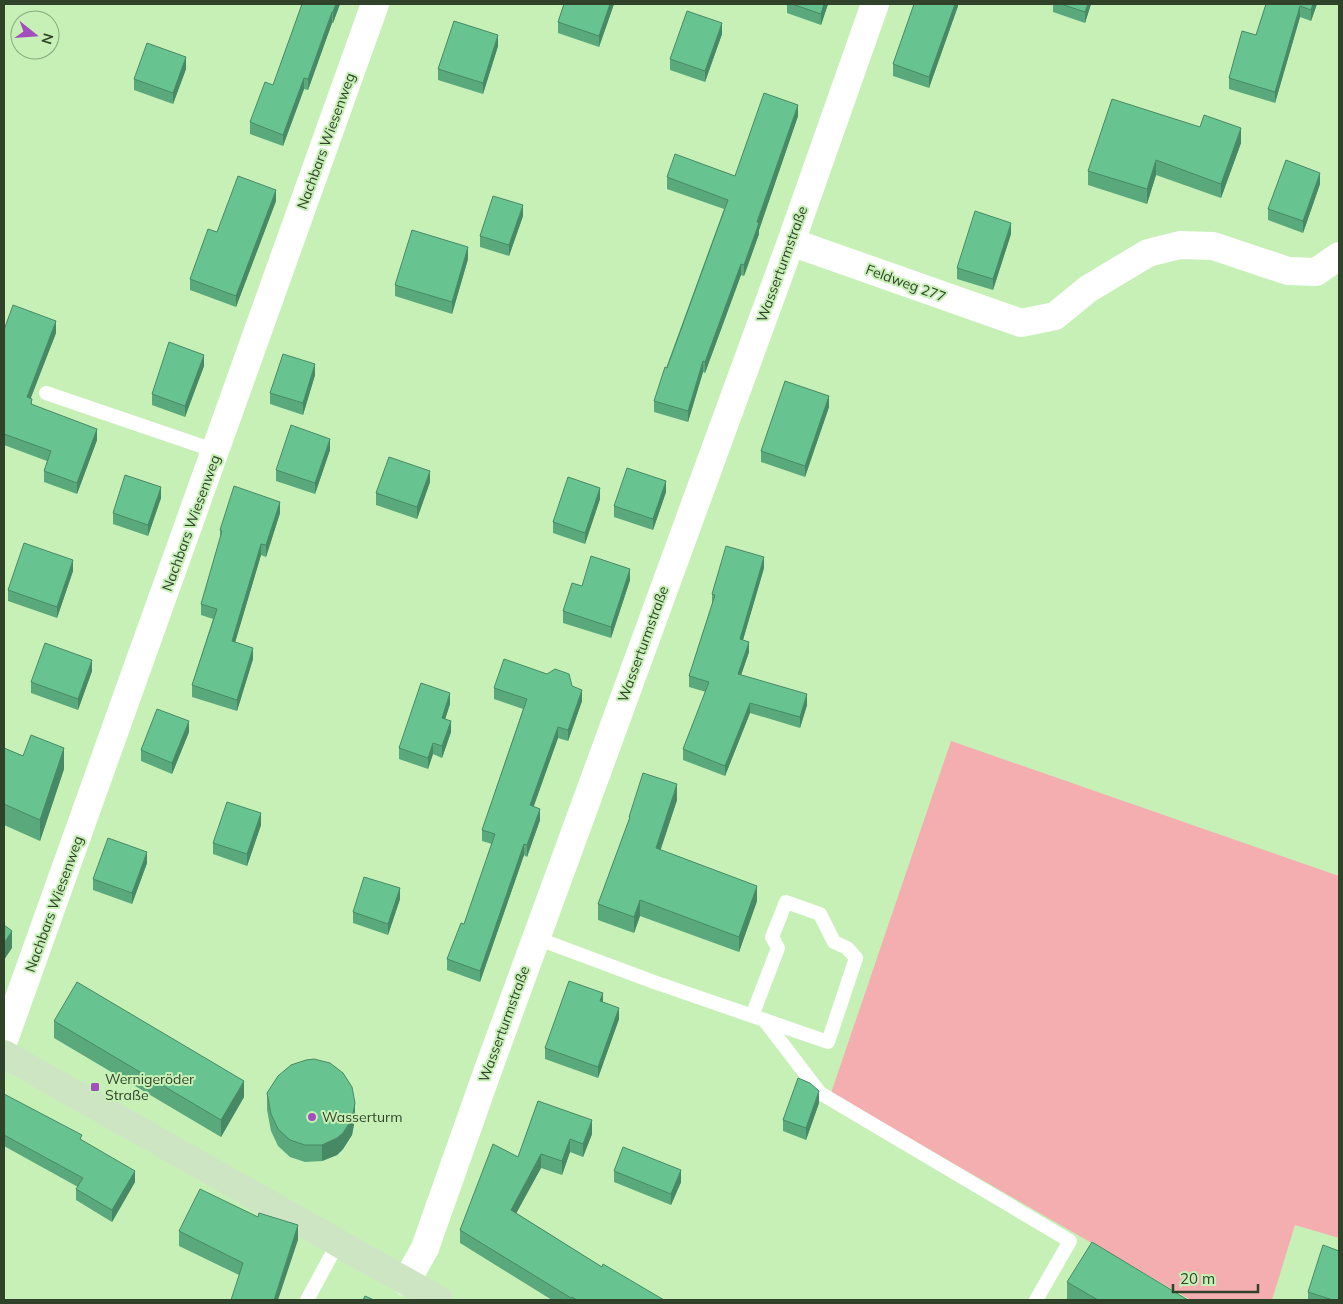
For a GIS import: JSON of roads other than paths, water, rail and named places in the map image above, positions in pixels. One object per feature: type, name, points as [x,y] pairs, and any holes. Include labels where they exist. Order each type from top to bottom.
[{"type":"street","name":"Nachbars Wiesenweg","points":[[4,1040],[375,4]]},
{"type":"street","name":"Wasserturmstraße","points":[[406,1282],[425,1248],[536,938],[791,242],[874,4]]},
{"type":"street","name":"Feldweg 277","points":[[791,242],[1021,323],[1055,316],[1088,290],[1148,253],[1180,245],[1213,246],[1288,271],[1316,272],[1339,256]]},
{"type":"street","points":[[4,1054],[439,1300]]},
{"type":"lane","points":[[46,393],[216,451]]},
{"type":"lane","points":[[536,938],[654,982],[758,1018],[828,1042],[856,958],[847,948],[834,942],[820,914],[786,902],[772,937],[778,948],[758,1018]]},
{"type":"lane","points":[[758,1018],[820,1093],[1070,1241],[1036,1300]]},
{"type":"lane","points":[[307,1300],[338,1243]]},
{"type":"place","name":"Wernigeröder Straße","points":[[95,1087]]},
{"type":"place","name":"Wasserturm","points":[[312,1117]]}]
